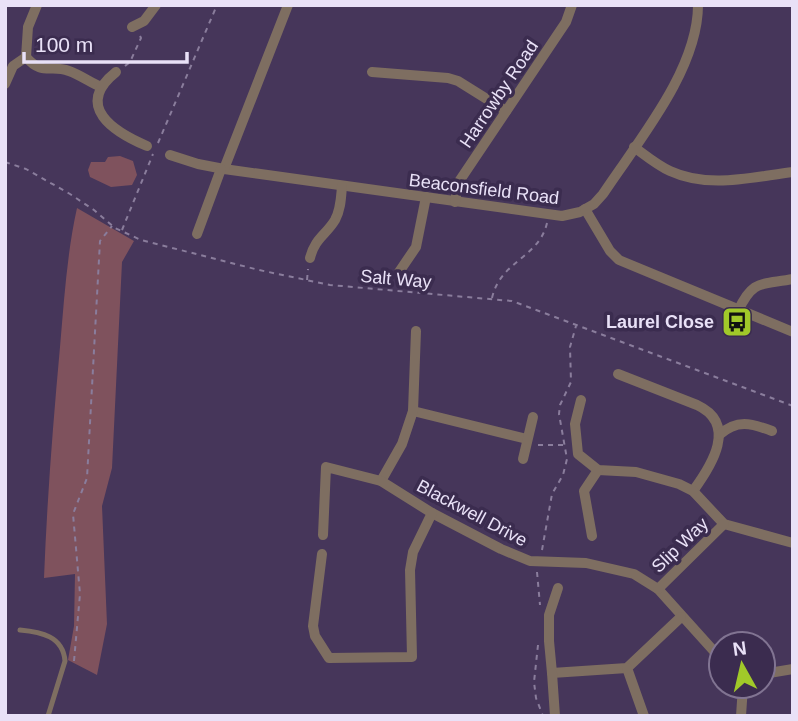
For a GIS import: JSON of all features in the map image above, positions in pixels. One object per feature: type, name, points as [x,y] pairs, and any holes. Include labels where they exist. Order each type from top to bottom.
[{"type":"street","points":[[37,5],[29,27],[26,57],[32,65],[41,69],[66,70],[101,87]]},
{"type":"street","points":[[132,27],[144,21],[156,5]]},
{"type":"street","points":[[197,234],[288,5]]},
{"type":"street","name":"Harrowby Road","points":[[455,202],[458,183],[566,22],[572,5]]},
{"type":"street","points":[[698,5],[693,44],[677,81],[603,194],[585,209],[610,251],[619,260],[793,332]]},
{"type":"street","points":[[5,84],[13,66],[26,57]]},
{"type":"street","points":[[116,72],[101,87],[99,105],[103,120],[128,138],[147,146]]},
{"type":"street","points":[[372,72],[448,78],[458,81],[506,111]]},
{"type":"street","points":[[634,147],[667,169],[710,181],[793,172]]},
{"type":"street","name":"Beaconsfield Road","points":[[170,155],[222,169],[455,202],[549,214],[570,215],[585,209]]},
{"type":"street","points":[[310,258],[317,239],[336,218],[342,186]]},
{"type":"street","points":[[399,272],[416,247],[426,197]]},
{"type":"street","points":[[738,311],[752,287],[793,279]]},
{"type":"street","points":[[381,481],[402,444],[413,411],[416,331]]},
{"type":"street","points":[[618,374],[709,410],[716,417],[719,435],[713,458],[693,491]]},
{"type":"street","points":[[581,400],[575,424],[576,442],[579,454],[598,470],[636,472],[670,481],[693,491],[724,524],[793,543]]},
{"type":"street","points":[[413,411],[526,442]]},
{"type":"street","points":[[523,459],[533,417]]},
{"type":"street","points":[[719,435],[727,428],[743,423],[772,431]]},
{"type":"street","name":"Blackwell Drive","points":[[323,535],[326,467],[381,481],[432,513],[530,561],[586,562],[635,574],[658,589],[707,644]]},
{"type":"street","points":[[592,536],[584,491],[598,470]]},
{"type":"street","points":[[322,554],[313,626],[329,657],[412,657],[411,561],[419,537],[432,513]]},
{"type":"street","name":"Slip Way","points":[[658,589],[724,524]]},
{"type":"street","points":[[555,716],[549,615],[558,588]]},
{"type":"street","points":[[552,673],[626,667],[681,617]]},
{"type":"street","points":[[626,667],[644,716]]},
{"type":"lane","points":[[20,630],[42,632],[55,640],[64,653],[64,662],[48,716]]},
{"type":"path","points":[[122,231],[217,5]]},
{"type":"path","points":[[116,72],[130,62],[141,38],[132,27]]},
{"type":"path","name":"Salt Way","points":[[5,162],[26,169],[70,194],[113,226],[141,240],[330,285],[512,301],[793,406]]},
{"type":"path","points":[[491,299],[495,284],[504,272],[536,247],[545,231],[549,214]]},
{"type":"path","points":[[64,662],[74,663],[80,594],[73,514],[87,478],[100,241],[113,226]]},
{"type":"path","points":[[541,606],[536,578],[552,494],[566,467],[559,405],[571,382],[570,347],[577,325]]},
{"type":"path","points":[[526,442],[565,446]]},
{"type":"path","points":[[539,643],[534,682],[536,698],[543,716]]},
{"type":"shaded area","points":[[120,156],[133,161],[137,175],[132,185],[111,187],[90,177],[88,170],[91,162],[105,162],[108,157]]},
{"type":"shaded area","points":[[77,208],[134,241],[122,262],[112,468],[102,506],[107,624],[97,675],[68,660],[74,626],[75,574],[44,578],[50,462],[64,295]]},
{"type":"place","name":"Laurel Close","points":[[737,322]]}]
